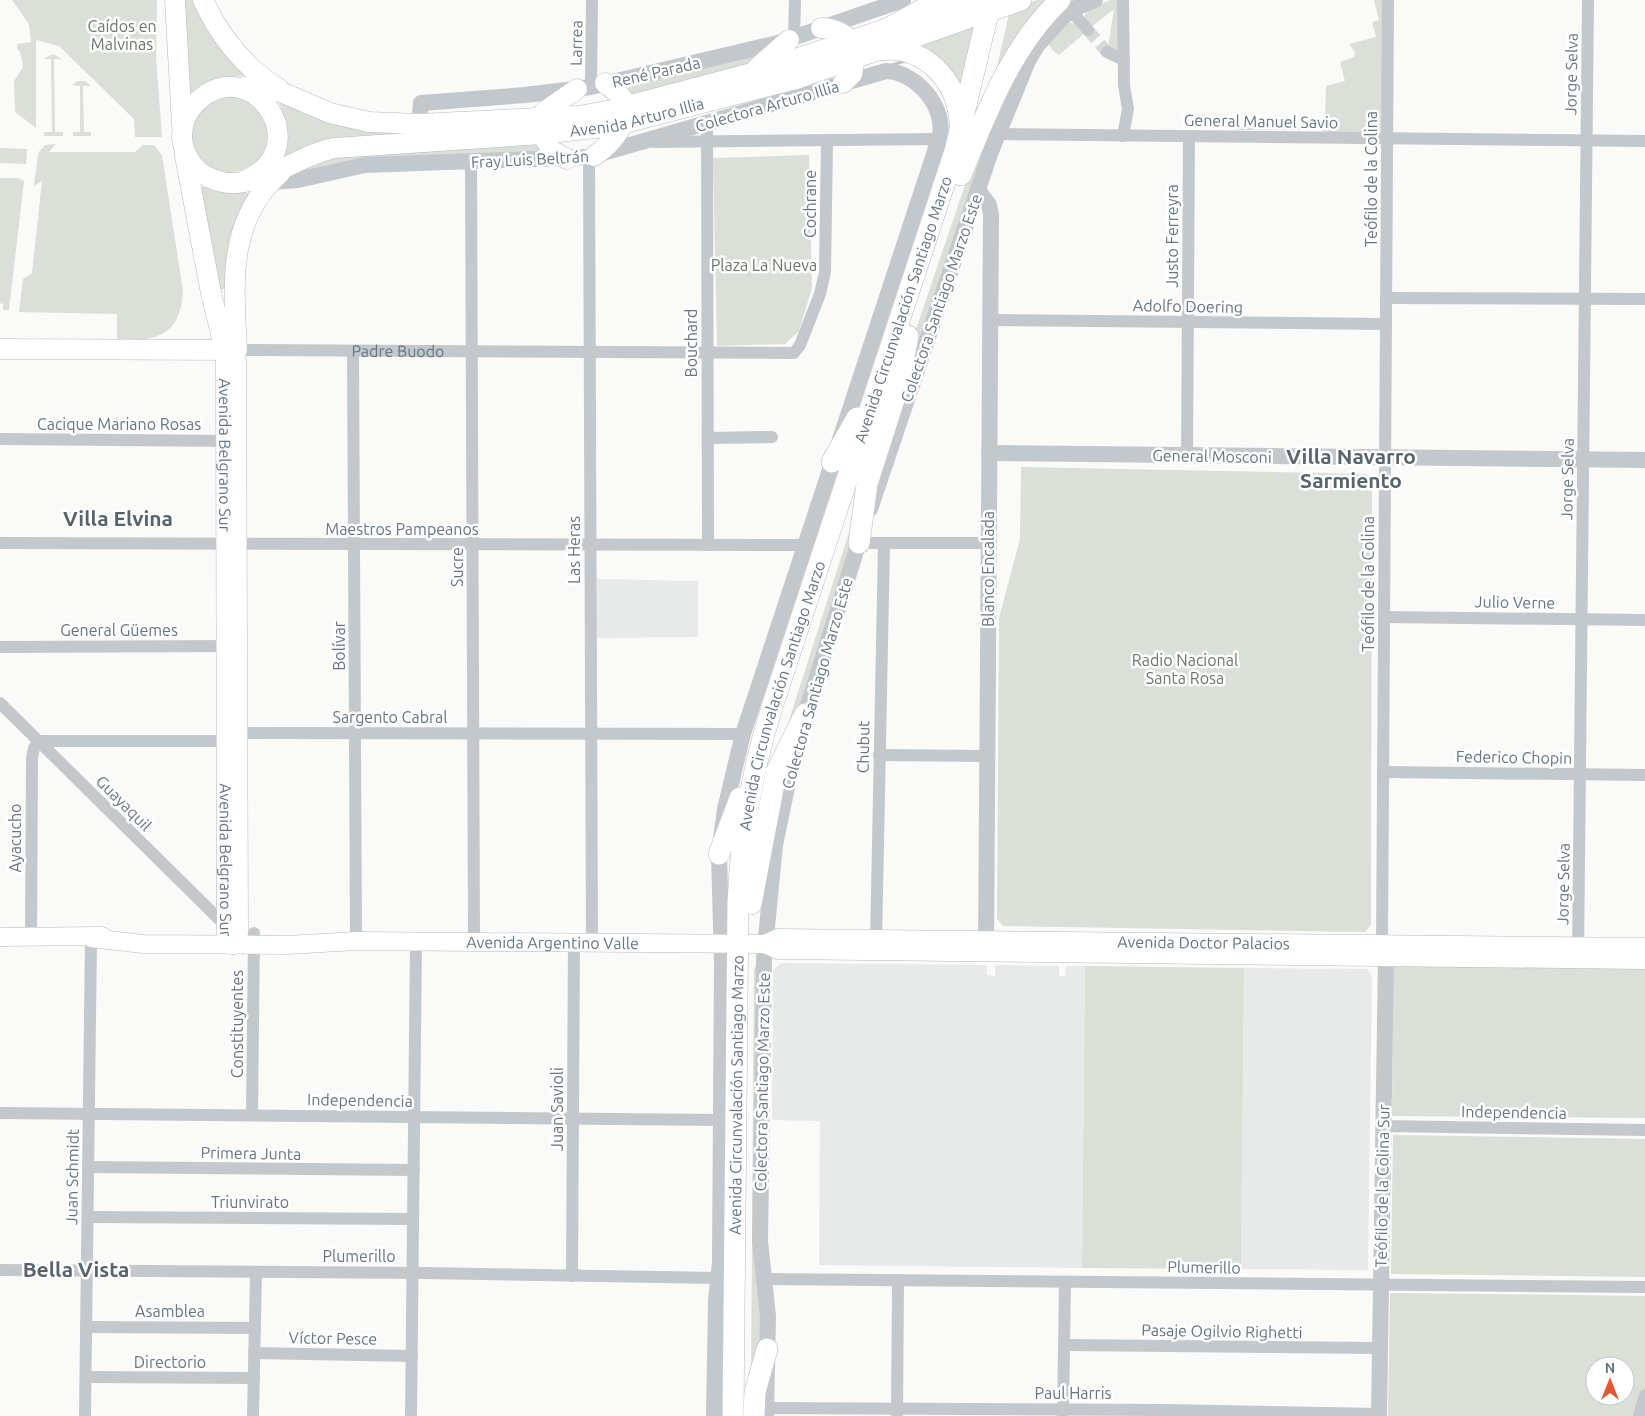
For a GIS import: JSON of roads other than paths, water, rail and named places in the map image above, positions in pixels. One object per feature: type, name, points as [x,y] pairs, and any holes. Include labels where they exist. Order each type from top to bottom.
[{"type":"highway","points":[[887,29],[940,0]]},
{"type":"highway","name":"Avenida Circunvalación Santiago Marzo","points":[[745,1416],[743,944],[740,867],[749,797],[763,736],[961,131],[997,3]]},
{"type":"highway","name":"Avenida Circunvalación Santiago Marzo","points":[[733,1416],[726,1278],[743,944],[751,904],[760,817],[777,734],[961,175],[989,77],[997,3]]},
{"type":"highway","points":[[961,175],[1012,60],[1033,30],[1078,4]]},
{"type":"highway","points":[[879,50],[895,49],[910,53],[926,60],[939,70],[949,84],[956,100],[961,131]]},
{"type":"highway","points":[[832,462],[859,413],[890,321],[912,283]]},
{"type":"highway","points":[[859,543],[866,488],[898,387],[908,336]]},
{"type":"highway","points":[[719,854],[741,796],[766,696],[792,645]]},
{"type":"highway","points":[[751,904],[776,773],[805,714]]},
{"type":"highway","points":[[725,1416],[726,1278]]},
{"type":"highway","points":[[762,1413],[755,1392],[767,1349]]},
{"type":"main road","name":"Avenida Belgrano Sur","points":[[175,0],[183,141],[211,293],[231,350]]},
{"type":"main road","points":[[203,0],[224,38],[249,66],[287,94]]},
{"type":"main road","name":"Avenida Arturo Illia","points":[[244,181],[265,168],[280,162],[345,146],[541,127],[624,115],[785,82],[854,50],[887,29],[997,3]]},
{"type":"main road","name":"Avenida Arturo Illia","points":[[624,115],[745,75],[854,50],[879,50],[997,3]]},
{"type":"main road","points":[[821,28],[833,30],[854,50],[851,76],[843,83]]},
{"type":"main road","points":[[745,75],[764,63],[792,39]]},
{"type":"main road","points":[[249,66],[274,116],[280,162]]},
{"type":"main road","points":[[567,159],[553,152],[541,127],[547,109],[591,86],[621,96],[624,115],[606,146],[591,156]]},
{"type":"main road","name":"Avenida Arturo Illia","points":[[231,88],[253,93],[265,102],[274,116]]},
{"type":"main road","name":"Avenida Arturo Illia","points":[[280,162],[268,179],[220,182],[205,176],[193,165],[183,141],[184,122],[196,102],[208,93],[231,88],[261,88],[287,94],[321,110],[369,122],[541,127]]},
{"type":"main road","name":"Avenida Belgrano Sur","points":[[238,936],[232,737],[231,350],[234,268],[244,227],[268,179]]},
{"type":"main road","name":"Padre Buodo","points":[[0,349],[231,350]]},
{"type":"main road","name":"Avenida Argentino Valle","points":[[0,937],[91,938],[137,933],[238,936],[304,934],[356,941],[743,944]]},
{"type":"main road","name":"Avenida Doctor Palacios","points":[[743,944],[778,938],[876,945],[1578,953],[1645,960]]},
{"type":"main road","name":"Avenida Doctor Palacios","points":[[1578,953],[1645,947]]},
{"type":"street","name":"Larrea","points":[[591,86],[592,0]]},
{"type":"street","points":[[792,39],[795,0]]},
{"type":"street","name":"René Parada","points":[[419,124],[421,103],[591,86],[792,39],[903,0]]},
{"type":"street","points":[[1123,0],[1124,85],[1121,109],[1124,136]]},
{"type":"street","name":"Teófilo de la Colina","points":[[1384,951],[1383,772],[1388,0]]},
{"type":"street","name":"Jorge Selva","points":[[1578,953],[1588,0]]},
{"type":"street","points":[[1078,4],[1088,30]]},
{"type":"street","name":"Colectora Santiago Marzo Este","points":[[714,1416],[726,1278],[720,1120],[743,944],[770,883],[787,779],[805,714],[859,543],[978,190],[998,134],[1033,51],[1060,20],[1078,4]]},
{"type":"street","points":[[1107,52],[1124,60]]},
{"type":"street","name":"Colectora Santiago Marzo Este","points":[[767,1349],[767,1310],[762,1279],[743,944],[719,854],[725,809],[742,734],[939,139],[941,127],[939,115],[924,91],[915,83],[889,71]]},
{"type":"street","name":"Colectora Arturo Illia","points":[[644,142],[889,71]]},
{"type":"street","name":"Bouchard","points":[[707,124],[708,545]]},
{"type":"street","name":"General Manuel Savio","points":[[998,134],[1645,141]]},
{"type":"street","name":"Justo Ferreyra","points":[[1187,455],[1189,136]]},
{"type":"street","name":"Fray Luis Beltrán","points":[[268,179],[298,180],[360,166],[567,159],[591,156],[644,142],[939,139]]},
{"type":"street","name":"Cochrane","points":[[796,352],[820,294],[825,272],[826,140]]},
{"type":"street","name":"Las Heras","points":[[583,943],[591,734],[591,156]]},
{"type":"street","name":"Sucre","points":[[471,162],[474,942]]},
{"type":"street","name":"Blanco Encalada","points":[[978,190],[988,205],[991,216],[986,946]]},
{"type":"street","points":[[1386,298],[1645,299]]},
{"type":"street","name":"Adolfo Doering","points":[[990,320],[1386,324]]},
{"type":"street","name":"Padre Buodo","points":[[231,350],[788,354],[796,352]]},
{"type":"street","name":"Bolívar","points":[[353,351],[356,941]]},
{"type":"street","points":[[708,438],[772,437]]},
{"type":"street","name":"Cacique Mariano Rosas","points":[[0,439],[231,440]]},
{"type":"street","name":"General Mosconi","points":[[989,453],[1645,460]]},
{"type":"street","name":"Maestros Pampeanos","points":[[0,543],[805,545]]},
{"type":"street","points":[[859,543],[989,544]]},
{"type":"street","name":"Chubut","points":[[876,945],[884,543]]},
{"type":"street","name":"Julio Verne","points":[[1384,617],[1645,620]]},
{"type":"street","name":"General Güemes","points":[[0,647],[232,646]]},
{"type":"street","name":"Guayaquil","points":[[0,703],[238,936]]},
{"type":"street","name":"Sargento Cabral","points":[[39,741],[355,734],[742,734]]},
{"type":"street","name":"Ayacucho","points":[[31,937],[32,755],[39,741]]},
{"type":"street","points":[[880,755],[987,756]]},
{"type":"street","name":"Federico Chopin","points":[[1383,772],[1645,775]]},
{"type":"street","name":"Constituyentes","points":[[238,936],[252,1115]]},
{"type":"street","name":"Juan Schmidt","points":[[85,1416],[91,938]]},
{"type":"street","points":[[411,1416],[416,941]]},
{"type":"street","name":"Juan Savioli","points":[[572,1276],[573,1119],[583,943]]},
{"type":"street","name":"Teófilo de la Colina Sur","points":[[1379,1415],[1384,951]]},
{"type":"street","name":"Independencia","points":[[0,1113],[720,1120]]},
{"type":"street","name":"Independencia","points":[[1383,1126],[1645,1130]]},
{"type":"street","name":"Primera Junta","points":[[88,1167],[414,1170]]},
{"type":"street","name":"Triunvirato","points":[[88,1216],[413,1219]]},
{"type":"street","name":"Plumerillo","points":[[0,1270],[413,1273],[726,1278]]},
{"type":"street","points":[[253,1416],[256,1272]]},
{"type":"street","name":"Plumerillo","points":[[762,1279],[1645,1287]]},
{"type":"street","points":[[897,1412],[898,1280]]},
{"type":"street","points":[[1064,1413],[1065,1282]]},
{"type":"street","name":"Asamblea","points":[[86,1327],[254,1328]]},
{"type":"street","name":"Pasaje Ogilvio Righetti","points":[[1064,1345],[1380,1348]]},
{"type":"street","name":"Víctor Pesce","points":[[254,1354],[412,1356]]},
{"type":"street","name":"Directorio","points":[[86,1377],[254,1378]]},
{"type":"street","points":[[1639,1416],[1645,1395]]},
{"type":"street","name":"Paul Harris","points":[[762,1413],[981,1412],[1379,1415]]},
{"type":"waterway","points":[[892,65],[905,61]]},
{"type":"tunnel","points":[[1088,30],[1107,52]]},
{"type":"district","name":"Villa Navarro Sarmiento","points":[[1351,469]]},
{"type":"district","name":"Villa Elvina","points":[[118,519]]},
{"type":"district","name":"Bella Vista","points":[[76,1270]]},
{"type":"park label","name":"Caídos en Malvinas","points":[[122,35]]},
{"type":"park label","name":"Plaza La Nueva","points":[[764,265]]},
{"type":"park label","name":"Radio Nacional Santa Rosa","points":[[1185,669]]}]
